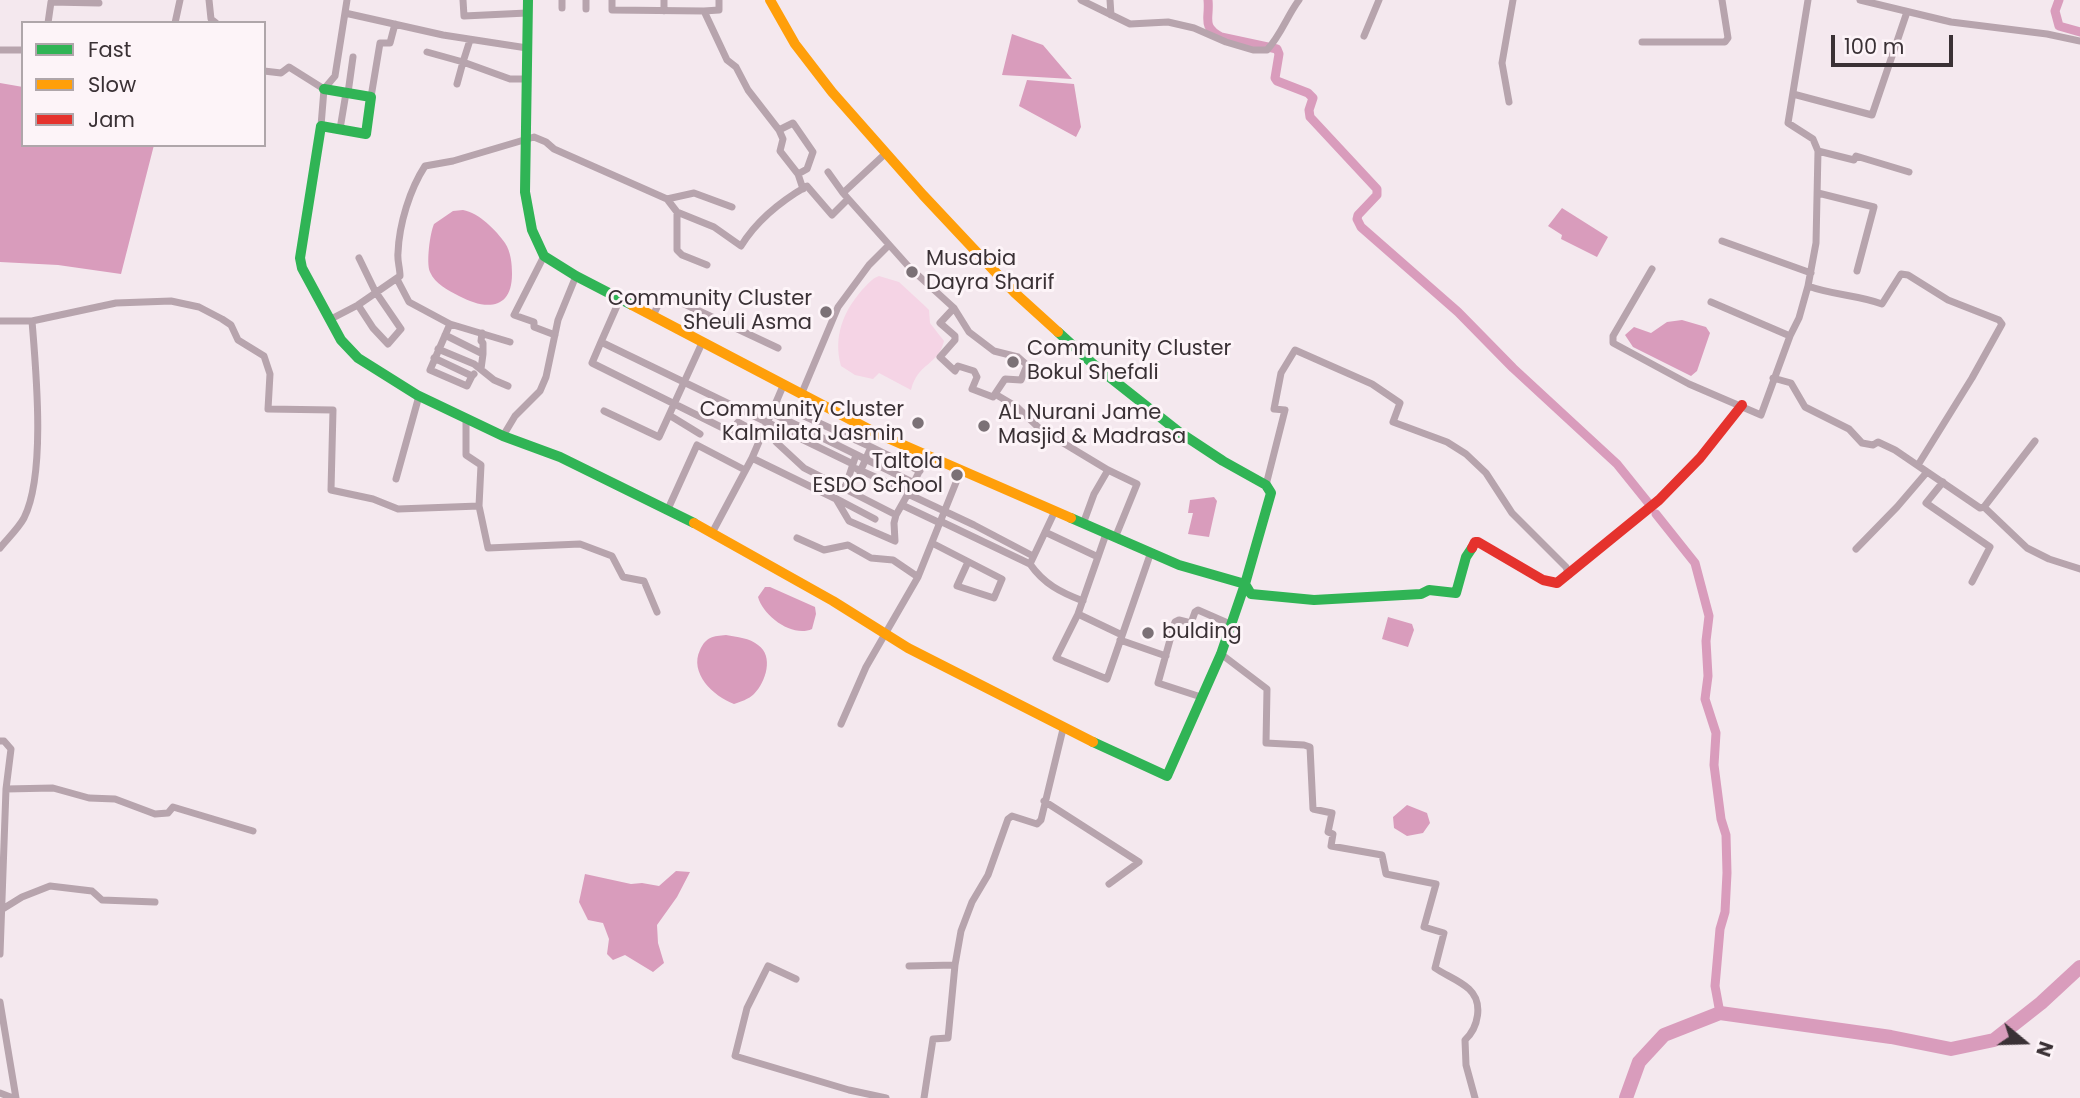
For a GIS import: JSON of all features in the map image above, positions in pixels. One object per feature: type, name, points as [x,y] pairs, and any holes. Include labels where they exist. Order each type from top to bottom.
[{"type":"street","points":[[175,21],[180,0]]},
{"type":"street","points":[[209,0],[211,21]]},
{"type":"street","points":[[347,0],[335,76],[324,89],[321,126],[300,258],[302,268],[341,340],[358,358],[419,396],[466,419],[560,457],[668,509],[833,601],[885,635],[1063,729],[1167,776],[1220,653],[1245,584],[1271,493],[1266,485],[1179,432],[1093,364],[1015,293],[832,92],[795,44],[770,0]]},
{"type":"street","points":[[463,0],[464,16],[527,13]]},
{"type":"street","points":[[528,0],[525,192],[532,230],[544,257],[783,386],[927,456],[1179,565],[1245,584],[1251,594],[1314,600],[1421,594],[1429,590],[1456,593],[1466,557],[1475,542],[1543,580],[1557,583],[1659,500],[1700,458],[1742,405]]},
{"type":"street","points":[[586,0],[586,9]]},
{"type":"street","points":[[612,0],[612,10],[664,11],[719,10],[719,0]]},
{"type":"street","points":[[637,0],[637,10]]},
{"type":"street","points":[[664,0],[664,11]]},
{"type":"street","points":[[691,0],[691,10]]},
{"type":"street","points":[[1081,0],[1130,24],[1168,22],[1195,28],[1253,50],[1267,50],[1278,39],[1299,0]]},
{"type":"street","points":[[1110,0],[1111,15]]},
{"type":"street","points":[[1364,36],[1379,0]]},
{"type":"street","points":[[1509,102],[1502,63],[1513,0]]},
{"type":"street","points":[[1642,41],[1726,42],[1728,38],[1722,0]]},
{"type":"street","points":[[1653,269],[1613,336],[1613,343],[1689,384],[1760,415],[1799,318],[1816,243],[1818,151],[1813,139],[1788,122],[1808,0]]},
{"type":"street","points":[[1860,0],[1971,26],[2080,40]]},
{"type":"street","points":[[48,21],[51,2],[99,3]]},
{"type":"street","points":[[704,11],[727,60],[736,67],[748,90],[779,130],[783,139],[780,151],[798,174],[803,189]]},
{"type":"street","points":[[1793,94],[1872,115],[1907,12]]},
{"type":"street","points":[[345,13],[470,40],[527,48]]},
{"type":"street","points":[[321,126],[366,134],[380,43],[390,43],[395,24]]},
{"type":"street","points":[[457,84],[470,40]]},
{"type":"street","points":[[0,50],[21,50]]},
{"type":"street","points":[[426,52],[510,79],[526,79]]},
{"type":"street","points":[[340,129],[353,57]]},
{"type":"street","points":[[266,71],[281,73],[289,68],[324,89],[371,97]]},
{"type":"street","points":[[779,130],[793,123],[813,152],[807,169],[798,174]]},
{"type":"street","points":[[331,319],[358,305],[375,291],[401,276],[397,255],[403,223],[416,179],[425,166],[453,161],[534,137],[554,149],[667,199],[677,212],[714,227],[741,246],[750,232],[784,199],[807,187],[832,215],[886,153]]},
{"type":"street","points":[[1818,151],[1854,160],[1856,156],[1909,172]]},
{"type":"street","points":[[828,172],[889,245],[954,308],[970,332],[993,351],[1018,357],[1027,365],[1021,380],[1005,379],[993,397],[972,389],[977,377],[974,371],[958,366],[955,371],[940,357],[955,340],[955,335],[940,323],[954,308]]},
{"type":"street","points":[[667,199],[694,193],[732,207]]},
{"type":"street","points":[[1818,193],[1874,207],[1857,271]]},
{"type":"street","points":[[677,212],[677,250],[682,255],[707,265]]},
{"type":"street","points":[[1722,240],[1811,273]]},
{"type":"street","points":[[801,395],[838,307],[869,265],[889,245]]},
{"type":"street","points":[[544,257],[514,315],[534,322],[534,327],[555,335]]},
{"type":"street","points":[[359,258],[375,291],[401,329],[388,344]]},
{"type":"street","points":[[1808,286],[1823,292],[1868,298],[1882,304],[1901,274],[1908,275],[1948,300],[2002,324],[1972,378],[1917,465]]},
{"type":"street","points":[[503,436],[514,416],[540,391],[546,377],[555,335],[576,276]]},
{"type":"street","points":[[397,279],[409,302],[450,324],[510,342]]},
{"type":"street","points":[[653,316],[663,294],[778,348]]},
{"type":"street","points":[[620,299],[592,363],[731,432],[738,422],[762,435]]},
{"type":"street","points":[[0,321],[32,321],[116,303],[171,301],[200,307],[230,325],[237,340],[264,356],[270,374],[268,409],[333,410],[331,490],[373,499],[398,509],[479,506]]},
{"type":"street","points":[[1711,302],[1790,336]]},
{"type":"street","points":[[358,305],[373,328],[394,351]]},
{"type":"street","points":[[0,548],[23,519],[35,471],[37,404],[32,321]]},
{"type":"street","points":[[450,324],[430,370],[463,386],[467,386],[479,368],[483,354],[482,333]]},
{"type":"street","points":[[445,335],[483,354]]},
{"type":"street","points":[[601,342],[853,464],[860,472],[945,510],[1031,560],[1039,576],[1055,590],[1083,601]]},
{"type":"street","points":[[604,411],[662,439],[673,404],[702,343]]},
{"type":"street","points":[[438,349],[479,368],[494,380],[508,386]]},
{"type":"street","points":[[1266,485],[1285,411],[1274,409],[1281,373],[1295,350],[1372,384],[1400,403],[1393,422],[1447,442],[1466,454],[1486,473],[1512,513],[1566,567],[1569,575]]},
{"type":"street","points":[[434,358],[472,376]]},
{"type":"street","points":[[1773,378],[1791,383],[1805,407],[1849,429],[1862,443],[1873,445],[1878,442],[1980,508],[1984,507],[2027,548],[2049,559],[2080,569]]},
{"type":"street","points":[[712,533],[752,458],[783,386]]},
{"type":"street","points":[[995,394],[1017,407],[1040,429],[1108,470],[1137,484],[1098,557],[1078,614],[1056,658],[1107,679],[1151,552]]},
{"type":"street","points":[[396,480],[419,396]]},
{"type":"street","points":[[776,403],[920,471]]},
{"type":"street","points":[[772,413],[914,483]]},
{"type":"street","points":[[669,415],[700,434]]},
{"type":"street","points":[[466,419],[466,455],[481,465],[479,506],[488,548],[580,544],[611,556],[622,577],[644,581],[657,612]]},
{"type":"street","points":[[783,430],[776,442],[804,468],[896,515]]},
{"type":"street","points":[[1984,507],[2035,441]]},
{"type":"street","points":[[668,509],[697,445],[746,470]]},
{"type":"street","points":[[860,472],[871,447]]},
{"type":"street","points":[[845,488],[856,455]]},
{"type":"street","points":[[836,499],[849,521],[895,541],[896,515],[927,456]]},
{"type":"street","points":[[752,458],[875,519]]},
{"type":"street","points":[[841,724],[866,667],[918,577],[961,470]]},
{"type":"street","points":[[1083,524],[1094,494],[1108,470]]},
{"type":"street","points":[[1856,549],[1927,472]]},
{"type":"street","points":[[1943,482],[1926,503],[1990,547],[1972,582]]},
{"type":"street","points":[[902,505],[1031,560]]},
{"type":"street","points":[[1031,560],[1055,511]]},
{"type":"street","points":[[1045,532],[1098,557]]},
{"type":"street","points":[[797,538],[824,550],[848,545],[872,558],[893,561],[918,577]]},
{"type":"street","points":[[932,543],[1002,579],[994,598],[957,586],[968,562]]},
{"type":"street","points":[[1201,697],[1159,684],[1177,620],[1191,624],[1198,610],[1230,624]]},
{"type":"street","points":[[1078,614],[1121,637],[1166,656]]},
{"type":"street","points":[[1220,653],[1267,689],[1266,743],[1310,747],[1313,809],[1332,813],[1328,832],[1333,834],[1331,844],[1334,847],[1382,855],[1386,874],[1436,884],[1424,927],[1444,933],[1436,957],[1436,970],[1464,984],[1474,994],[1478,1015],[1473,1032],[1465,1040],[1466,1065],[1475,1098]]},
{"type":"street","points":[[924,1098],[933,1039],[948,1038],[961,931],[972,902],[988,874],[1008,819],[1012,816],[1037,824],[1041,820],[1063,729]]},
{"type":"street","points":[[0,741],[4,741],[11,748],[6,789],[0,954]]},
{"type":"street","points":[[6,789],[53,788],[89,798],[115,799],[155,814],[168,813],[173,807],[253,831]]},
{"type":"street","points":[[1044,801],[1139,862],[1109,884]]},
{"type":"street","points":[[1,910],[22,897],[50,886],[92,891],[102,900],[155,902]]},
{"type":"street","points":[[909,966],[955,965]]},
{"type":"street","points":[[796,979],[768,966],[747,1008],[735,1056],[849,1090],[886,1098]]},
{"type":"street","points":[[0,1002],[14,1098],[0,1093]]},
{"type":"shaded area","points":[[1012,34],[1043,45],[1072,79],[1002,75]]},
{"type":"shaded area","points":[[1027,80],[1074,84],[1081,127],[1076,137],[1019,106]]},
{"type":"shaded area","points":[[0,83],[21,87],[21,147],[153,147],[121,274],[58,265],[0,262]]},
{"type":"shaded area","points":[[1562,208],[1608,237],[1597,257],[1561,239],[1562,235],[1548,226]]},
{"type":"shaded area","points":[[463,210],[487,223],[509,250],[512,266],[511,286],[502,301],[486,305],[468,300],[446,289],[430,272],[429,248],[434,224],[453,211]]},
{"type":"shaded area","points":[[879,276],[899,282],[929,310],[930,323],[944,341],[937,355],[918,374],[911,390],[879,373],[873,379],[855,375],[841,366],[838,345],[841,325],[862,290]]},
{"type":"shaded area","points":[[1682,320],[1706,327],[1710,333],[1697,371],[1691,376],[1633,347],[1625,335],[1634,327],[1651,333],[1667,322]]},
{"type":"shaded area","points":[[1214,497],[1217,501],[1209,537],[1188,534],[1193,513],[1188,513],[1190,500]]},
{"type":"shaded area","points":[[765,587],[815,607],[812,629],[804,631],[788,628],[772,618],[758,597]]},
{"type":"shaded area","points":[[1388,617],[1412,624],[1414,630],[1408,647],[1382,639]]},
{"type":"shaded area","points":[[726,635],[755,643],[763,650],[767,662],[765,676],[758,689],[750,697],[734,704],[705,683],[700,675],[697,659],[707,640]]},
{"type":"shaded area","points":[[1407,805],[1427,813],[1430,823],[1423,833],[1407,836],[1394,828],[1393,817]]},
{"type":"shaded area","points":[[676,871],[690,872],[677,897],[657,925],[658,943],[664,963],[653,972],[625,955],[613,960],[607,954],[609,939],[603,923],[588,920],[579,902],[585,874],[631,884],[659,886]]},
{"type":"waterway","points":[[1208,0],[1208,22],[1215,33],[1221,37],[1277,49],[1277,81],[1308,93],[1313,98],[1310,117],[1377,189],[1377,195],[1358,215],[1361,227],[1458,312],[1513,368],[1617,464],[1650,505]]},
{"type":"waterway","points":[[2059,0],[2055,11],[2059,26],[2080,32]]},
{"type":"waterway","points":[[1656,514],[1695,563],[1709,616],[1705,699],[1716,733],[1714,765],[1721,819],[1726,835],[1725,912],[1720,929],[1715,986],[1720,1013]]},
{"type":"waterway","points":[[1626,1098],[1639,1062],[1664,1035],[1720,1013],[1891,1037],[1951,1049],[1994,1040],[2041,1003],[2080,967]]},
{"type":"traffic: fast","points":[[528,0],[525,192],[532,230],[544,256],[632,305]]},
{"type":"traffic: fast","points":[[324,89],[371,97],[366,134],[321,126],[300,258],[302,268],[341,340],[358,358],[417,395],[503,436],[560,457],[694,523]]},
{"type":"traffic: fast","points":[[1058,332],[1093,364],[1179,432],[1266,485],[1271,493],[1245,584],[1251,594],[1314,600],[1421,594],[1429,590],[1456,593],[1466,557],[1472,548]]},
{"type":"traffic: fast","points":[[1071,518],[1179,565],[1245,584],[1221,654],[1167,776],[1093,742]]},
{"type":"traffic: slow","points":[[770,0],[795,44],[832,92],[1015,293],[1058,332]]},
{"type":"traffic: slow","points":[[632,305],[876,433],[1071,518]]},
{"type":"traffic: slow","points":[[694,523],[833,601],[908,648],[1093,742]]},
{"type":"traffic: jam","points":[[1472,548],[1475,542],[1478,542],[1543,580],[1557,583],[1659,500],[1700,458],[1742,405]]},
{"type":"place","name":"Musabia Dayra Sharif","points":[[912,272]]},
{"type":"place","name":"Community Cluster Sheuli Asma","points":[[826,312]]},
{"type":"place","name":"Community Cluster Bokul Shefali","points":[[1013,362]]},
{"type":"place","name":"Community Cluster Kalmilata Jasmin","points":[[918,423]]},
{"type":"place","name":"AL Nurani Jame Masjid & Madrasa","points":[[984,426]]},
{"type":"place","name":"Taltola ESDO School","points":[[957,475]]},
{"type":"place","name":"bulding","points":[[1148,633]]}]
